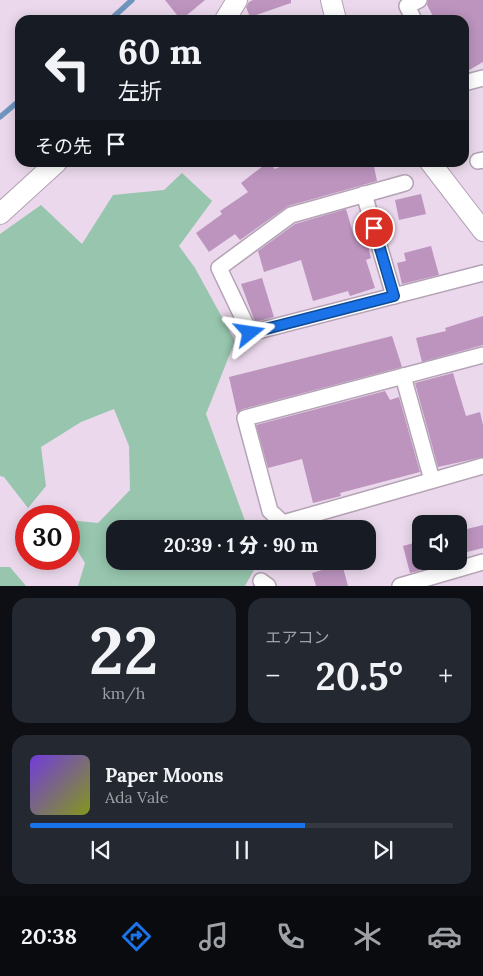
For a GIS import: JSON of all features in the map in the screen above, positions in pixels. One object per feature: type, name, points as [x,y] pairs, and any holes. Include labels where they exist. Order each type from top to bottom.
[{"type":"street","points":[[228,15],[237,0]]},
{"type":"street","points":[[331,0],[335,15]]},
{"type":"street","points":[[412,15],[407,6],[418,0]]},
{"type":"street","points":[[469,82],[483,78]]},
{"type":"street","points":[[0,214],[52,167]]},
{"type":"street","points":[[434,167],[483,232]]},
{"type":"street","points":[[405,183],[291,214],[219,268],[250,333],[483,273]]},
{"type":"street","points":[[364,194],[394,296]]},
{"type":"street","points":[[483,355],[245,418],[270,511],[283,523],[483,466]]},
{"type":"street","points":[[404,376],[432,480]]},
{"type":"street","points":[[400,586],[439,581],[483,562]]},
{"type":"green space","points":[[182,173],[212,201],[179,246],[195,268],[235,341],[206,414],[245,520],[106,520],[106,570],[254,570],[245,586],[78,586],[85,563],[80,555],[80,521],[98,523],[130,490],[129,446],[114,409],[81,422],[41,447],[46,486],[30,505],[26,505],[4,477],[0,476],[0,234],[41,205],[82,244],[113,195],[164,190]]},
{"type":"green space","points":[[0,567],[10,567],[26,586],[0,586]]},
{"type":"building","points":[[165,0],[205,0],[187,15],[177,15]]},
{"type":"building","points":[[253,0],[291,0],[291,3],[256,15],[249,15],[246,7]]},
{"type":"building","points":[[428,0],[483,0],[483,62],[469,70],[469,15],[432,15],[427,5]]},
{"type":"building","points":[[262,167],[273,167],[275,169],[279,167],[374,167],[377,181],[288,206],[240,240],[235,234],[209,252],[196,233],[222,214],[220,211],[248,192],[241,183]]},
{"type":"building","points":[[421,194],[426,214],[399,220],[395,200]]},
{"type":"building","points":[[346,209],[354,236],[365,233],[371,258],[366,260],[375,288],[350,296],[348,291],[313,301],[301,260],[264,272],[258,251],[295,224]]},
{"type":"building","points":[[431,246],[439,275],[402,284],[397,263],[406,261],[404,253]]},
{"type":"building","points":[[262,278],[274,317],[255,322],[241,284]]},
{"type":"building","points":[[483,316],[483,345],[422,362],[416,338],[446,331],[445,328]]},
{"type":"building","points":[[392,336],[402,367],[243,409],[237,413],[229,377]]},
{"type":"building","points":[[453,373],[466,416],[480,412],[483,425],[483,457],[438,467],[415,383]]},
{"type":"building","points":[[385,391],[390,400],[399,397],[420,472],[340,493],[341,496],[313,503],[302,459],[268,468],[256,425]]},
{"type":"building","points":[[483,525],[483,548],[467,552],[467,529]]},
{"type":"building","points":[[412,544],[412,570],[421,570],[410,573],[403,546]]},
{"type":"building","points":[[322,570],[344,570],[348,586],[316,586],[312,573]]},
{"type":"waterway","points":[[116,15],[132,0]]},
{"type":"waterway","points":[[0,117],[15,104]]},
{"type":"route","points":[[250,333],[394,296],[374,228]]}]
